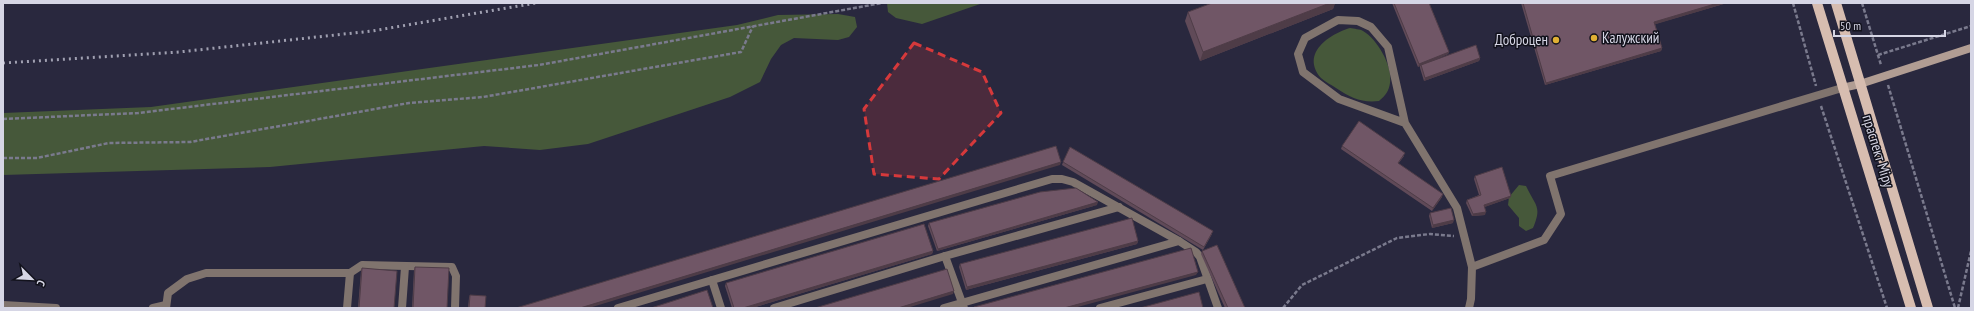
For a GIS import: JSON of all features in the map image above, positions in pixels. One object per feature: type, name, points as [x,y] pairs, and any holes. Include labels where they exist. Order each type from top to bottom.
[{"type":"main road","name":"праспект Міру","points":[[1817,3],[1911,308]]},
{"type":"main road","name":"праспект Міру","points":[[1836,3],[1928,308]]},
{"type":"street","points":[[1405,123],[1339,98],[1303,72],[1298,54],[1305,38],[1338,20],[1358,22],[1372,27],[1388,48],[1405,123],[1457,208],[1472,267],[1471,299],[1469,308]]},
{"type":"street","points":[[1472,267],[1544,240],[1561,214],[1550,176],[1819,97],[1842,88],[1860,84],[1971,48]]},
{"type":"street","points":[[618,308],[1052,180],[1062,179],[1073,182],[1119,207],[1196,252],[1200,257],[1218,308]]},
{"type":"street","points":[[774,308],[945,256],[1119,207]]},
{"type":"street","points":[[944,308],[963,305],[1179,241]]},
{"type":"street","points":[[945,256],[963,305]]},
{"type":"street","points":[[153,308],[166,306],[168,293],[187,279],[206,273],[350,273],[362,265],[452,267],[456,276],[455,308]]},
{"type":"street","points":[[402,308],[405,266]]},
{"type":"street","points":[[347,308],[350,273]]},
{"type":"street","points":[[1100,308],[1207,279]]},
{"type":"street","points":[[712,280],[721,308]]},
{"type":"street","points":[[3,305],[56,308]]},
{"type":"path","points":[[3,119],[138,113],[531,66],[882,3]]},
{"type":"path","points":[[1793,3],[1819,97],[1887,308]]},
{"type":"path","points":[[1862,3],[1955,308]]},
{"type":"path","points":[[3,158],[37,158],[109,143],[190,142],[410,103],[483,97],[741,52],[753,26]]},
{"type":"path","points":[[1878,55],[1971,26]]},
{"type":"path","points":[[1283,308],[1302,285],[1397,238],[1430,234],[1464,236]]},
{"type":"path","points":[[1958,308],[1971,251]]},
{"type":"highlighted area","points":[[914,43],[982,72],[1001,113],[939,179],[874,174],[864,109]]},
{"type":"green space","points":[[887,3],[983,3],[922,24],[896,18],[888,12]]},
{"type":"green space","points":[[838,14],[855,17],[857,27],[849,37],[838,40],[794,38],[781,45],[771,59],[760,82],[730,97],[588,144],[540,150],[484,146],[270,167],[3,175],[3,113],[151,107],[737,25],[778,15]]},
{"type":"green space","points":[[1350,28],[1362,30],[1374,40],[1386,61],[1390,76],[1389,88],[1379,101],[1367,101],[1347,95],[1321,78],[1315,69],[1314,60],[1320,46],[1334,35]]},
{"type":"green space","points":[[1519,185],[1526,186],[1537,207],[1536,221],[1533,228],[1526,231],[1519,226],[1519,218],[1508,205],[1509,197]]},
{"type":"building","points":[[1212,3],[1330,3],[1203,52],[1188,12]]},
{"type":"building","points":[[1394,3],[1429,3],[1449,52],[1419,64]]},
{"type":"building","name":"Калужский","points":[[1523,3],[1718,3],[1654,22],[1662,48],[1546,83]]},
{"type":"building","points":[[1476,45],[1480,58],[1425,78],[1421,65]]},
{"type":"building","points":[[1359,121],[1405,153],[1398,163],[1443,194],[1433,208],[1342,146]]},
{"type":"building","points":[[1056,146],[1061,162],[580,308],[516,308]]},
{"type":"building","points":[[1070,147],[1213,231],[1204,247],[1063,162]]},
{"type":"building","points":[[1502,167],[1511,196],[1484,205],[1486,212],[1473,214],[1467,200],[1481,195],[1475,176]]},
{"type":"building","points":[[1076,188],[1098,202],[938,249],[929,223],[1040,192]]},
{"type":"building","points":[[1451,208],[1454,220],[1433,225],[1430,213]]},
{"type":"building","points":[[1132,218],[1138,241],[967,287],[960,264]]},
{"type":"building","points":[[924,224],[933,251],[743,308],[734,308],[726,283]]},
{"type":"building","points":[[1217,245],[1245,308],[1228,308],[1202,251]]},
{"type":"building","points":[[1191,248],[1198,272],[1064,308],[974,308],[974,307]]},
{"type":"building","points":[[415,267],[449,268],[447,308],[413,308]]},
{"type":"building","points":[[362,268],[397,271],[394,308],[359,308]]},
{"type":"building","points":[[947,269],[954,291],[898,308],[815,308]]},
{"type":"building","points":[[707,290],[713,308],[651,308]]},
{"type":"building","points":[[1199,292],[1203,308],[1140,308]]},
{"type":"building","points":[[470,295],[486,296],[485,308],[469,308]]},
{"type":"railway","points":[[3,63],[179,52],[372,31],[536,3]]},
{"type":"place","name":"Калужский","points":[[1594,38]]},
{"type":"place","name":"Доброцен","points":[[1556,40]]}]
